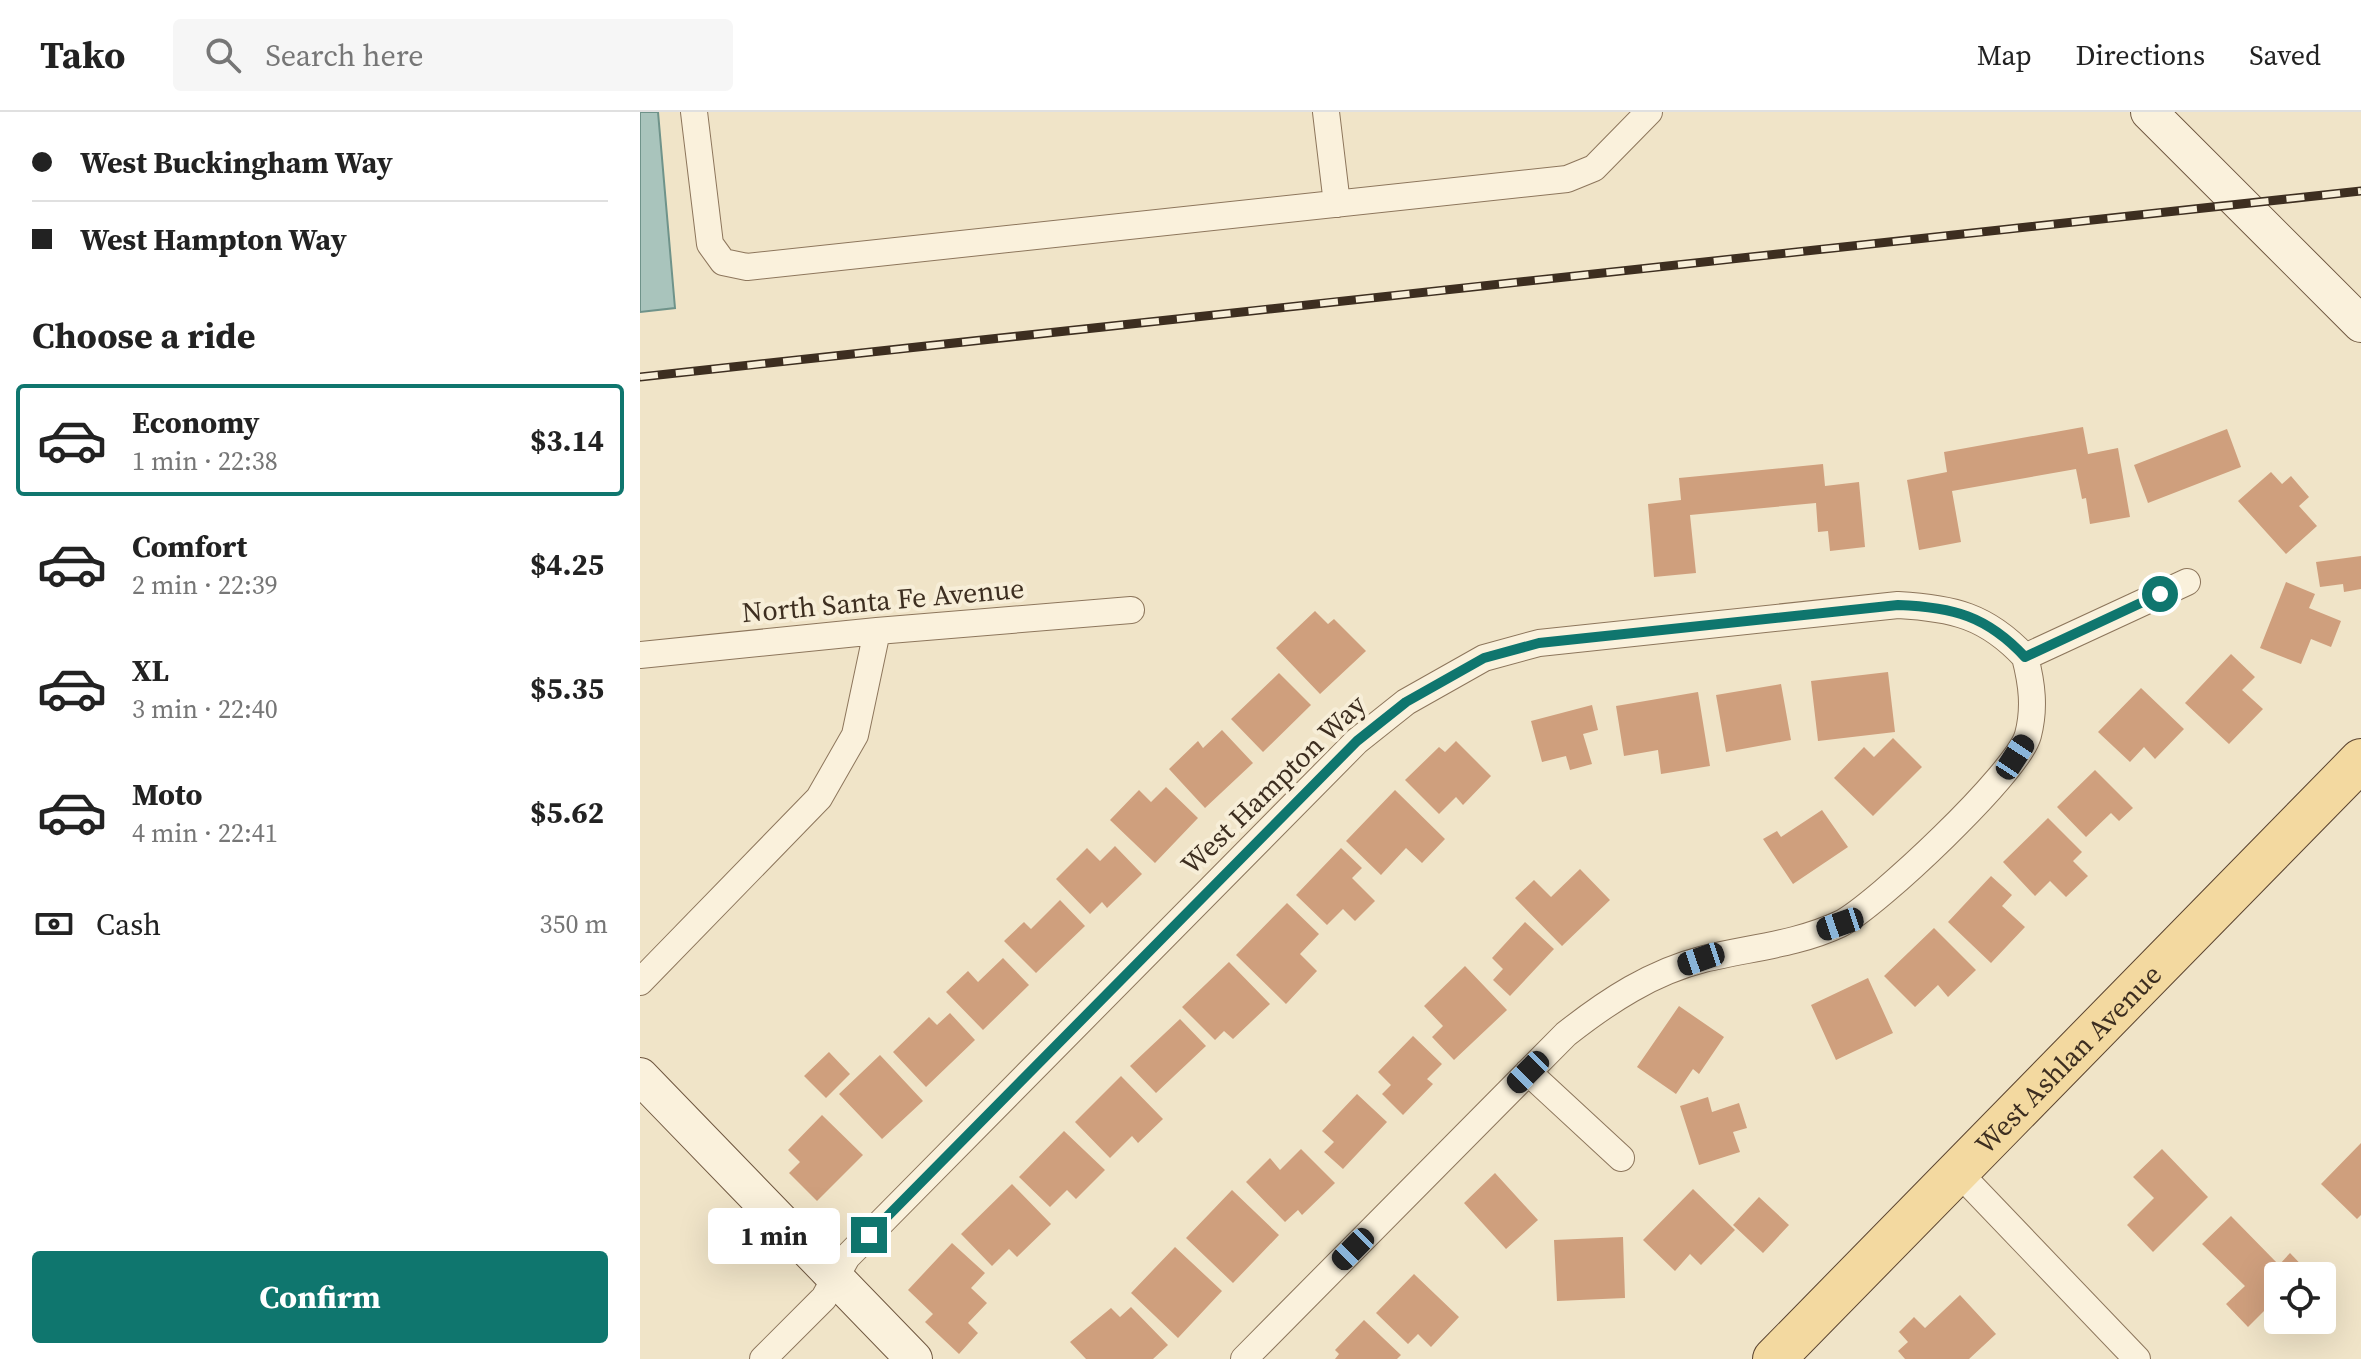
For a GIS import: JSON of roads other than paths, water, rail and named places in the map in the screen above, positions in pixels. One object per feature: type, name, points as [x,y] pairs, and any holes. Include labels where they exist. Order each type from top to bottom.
[{"type":"main road","name":"West Ashlan Avenue","points":[[1774,1359],[2361,760]]},
{"type":"street","points":[[694,112],[710,244],[723,262],[747,267],[1567,179],[1594,168],[1649,112]]},
{"type":"street","points":[[1326,112],[1337,204]]},
{"type":"street","points":[[2149,112],[2361,324]]},
{"type":"street","points":[[1244,1359],[1566,1034],[1608,1002],[1655,976],[1701,959],[1792,940],[1840,924],[1880,897],[2002,777],[2028,737],[2034,691],[2025,657],[2187,582]]},
{"type":"street","name":"West Hampton Way","points":[[763,1359],[824,1298],[847,1257],[1357,741],[1406,702],[1484,658],[1539,643],[1898,605],[1939,607],[1982,621],[2007,637],[2025,657]]},
{"type":"street","name":"North Santa Fe Avenue","points":[[640,655],[1131,610]]},
{"type":"street","points":[[640,982],[819,798],[855,735],[877,631]]},
{"type":"street","points":[[1528,1072],[1621,1158]]},
{"type":"street","points":[[640,1076],[914,1359]]},
{"type":"street","points":[[1959,1173],[2137,1359]]},
{"type":"water","points":[[640,112],[658,112],[675,308],[640,312]]},
{"type":"railway","points":[[640,377],[2361,191]]}]
